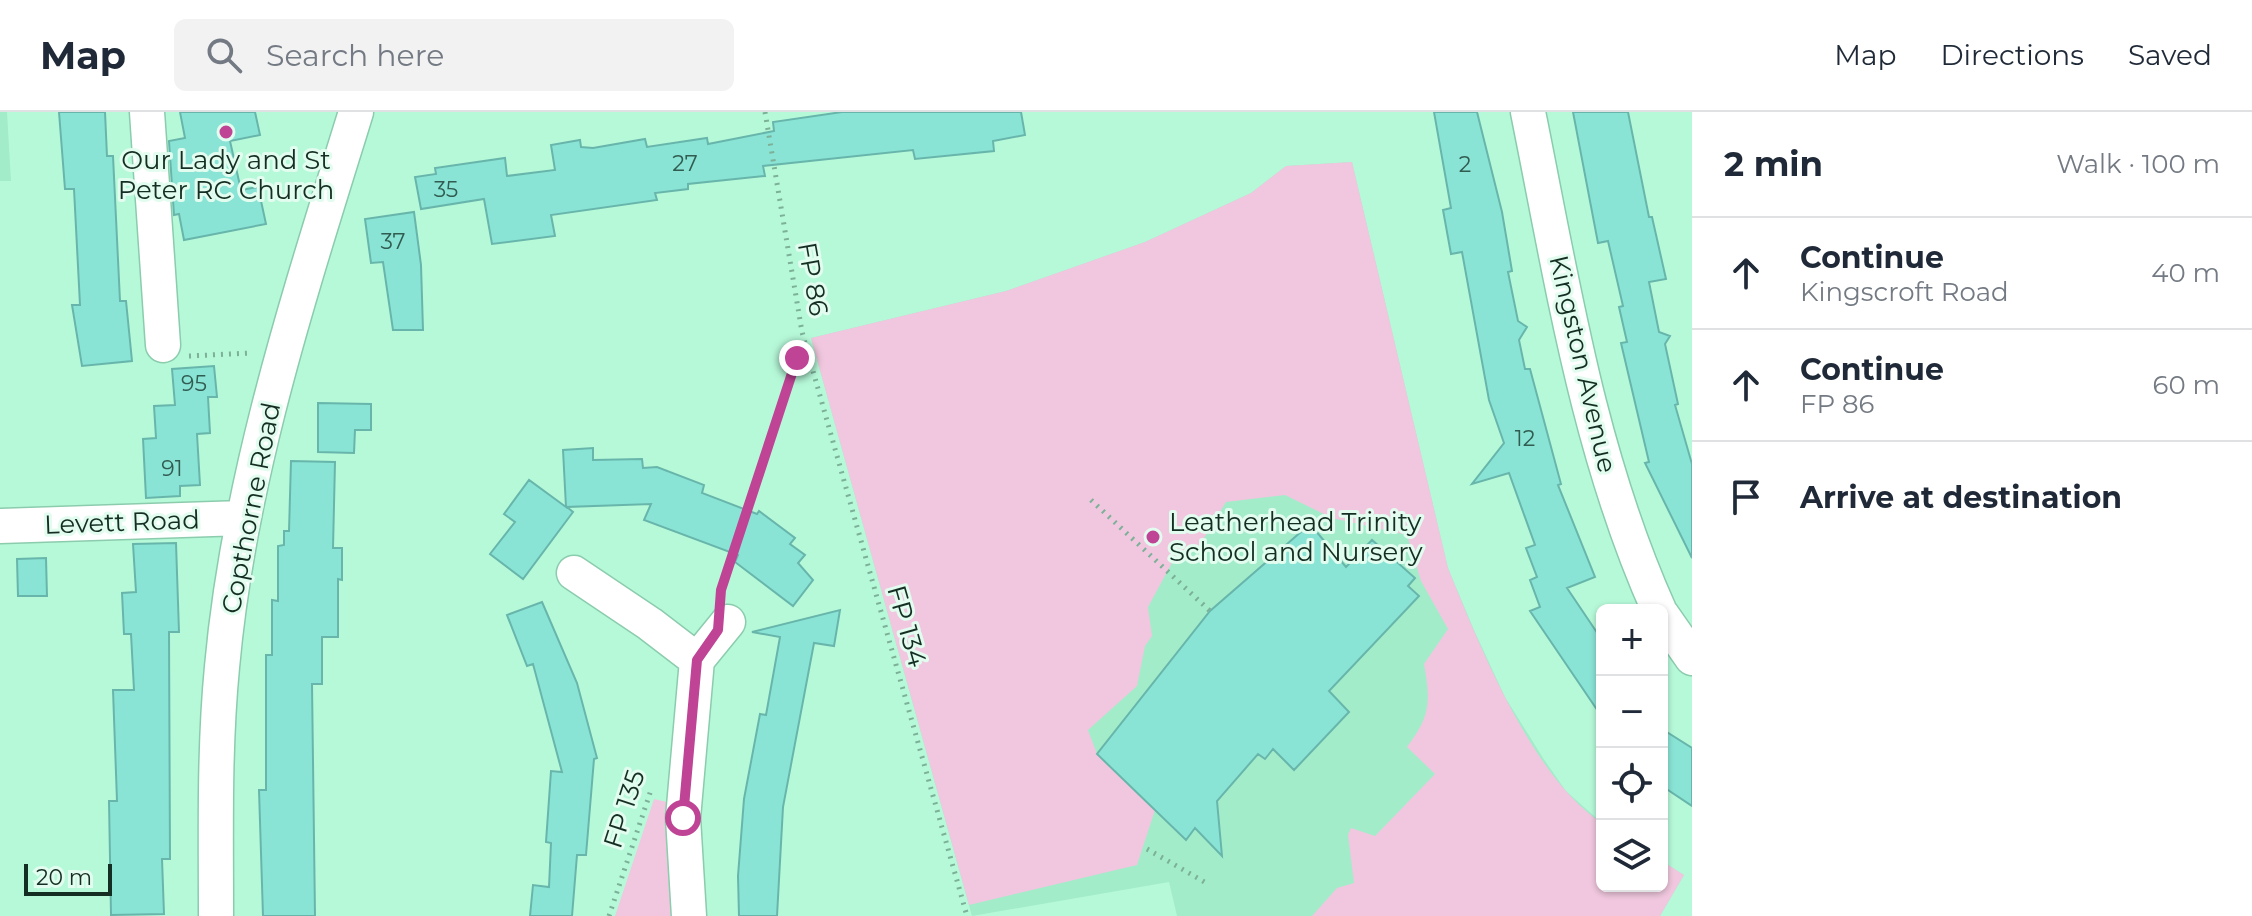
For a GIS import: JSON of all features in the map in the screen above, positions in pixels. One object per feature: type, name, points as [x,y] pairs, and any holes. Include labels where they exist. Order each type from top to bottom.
[{"type":"street","points":[[147,112],[163,345]]},
{"type":"street","name":"Copthorne Road","points":[[216,916],[215,789],[222,666],[243,518],[282,358],[356,112]]},
{"type":"street","name":"Kingston Avenue","points":[[1528,112],[1581,373],[1606,469],[1637,562],[1656,604]]},
{"type":"street","name":"Levett Road","points":[[0,526],[243,518]]},
{"type":"street","points":[[574,573],[697,660]]},
{"type":"street","points":[[1668,624],[1692,658]]},
{"type":"street","points":[[689,916],[683,818],[697,660],[723,626]]},
{"type":"path","name":"FP 86","points":[[723,626],[721,590],[797,358],[807,347],[765,112]]},
{"type":"path","points":[[163,345],[181,356],[256,352],[282,358]]},
{"type":"path","name":"FP 134","points":[[807,347],[967,916]]},
{"type":"path","points":[[1091,500],[1210,611]]},
{"type":"path","name":"FP 135","points":[[609,916],[653,785]]},
{"type":"path","points":[[1147,849],[1208,884]]},
{"type":"shaded area","points":[[0,112],[7,112],[11,181],[0,181]]},
{"type":"shaded area","name":"Leatherhead Trinity School and Nursery","points":[[1352,162],[1448,568],[1505,697],[1566,791],[1596,818],[1596,892],[1668,892],[1668,865],[1684,875],[1660,916],[1177,916],[1169,882],[972,916],[811,338],[1006,291],[1145,242],[1251,193],[1286,166]]},
{"type":"shaded area","name":"Leatherhead Trinity School and Nursery","points":[[1352,162],[1448,568],[1492,670],[1531,743],[1553,775],[1596,818],[1596,892],[1668,892],[1668,865],[1684,875],[1660,916],[1312,916],[1337,888],[1354,883],[1348,835],[1351,828],[1375,836],[1435,774],[1407,747],[1420,727],[1427,708],[1424,664],[1448,629],[1421,581],[1407,535],[1332,518],[1285,495],[1226,502],[1198,548],[1173,561],[1148,607],[1152,636],[1145,646],[1137,686],[1088,730],[1097,754],[1155,810],[1137,865],[969,905],[811,338],[1006,291],[1145,242],[1251,193],[1286,166]]},
{"type":"shaded area","points":[[654,799],[671,803],[673,916],[615,916]]},
{"type":"building","points":[[59,112],[105,112],[107,156],[113,156],[120,301],[126,301],[132,361],[82,366],[72,305],[80,305],[74,189],[65,189]]},
{"type":"building","points":[[180,112],[255,112],[260,135],[230,141],[241,190],[258,187],[266,224],[184,240],[179,214],[174,215],[169,141],[185,138]]},
{"type":"building","points":[[842,112],[1021,112],[1025,135],[993,141],[994,151],[915,159],[913,150],[763,166],[765,176],[688,184],[688,189],[655,193],[657,200],[551,215],[555,236],[492,244],[484,199],[421,209],[415,177],[436,174],[435,168],[505,158],[507,176],[555,170],[551,145],[580,140],[581,147],[593,148],[645,139],[647,147],[707,138],[708,144],[774,131],[773,122]]},
{"type":"building","points":[[1434,112],[1477,112],[1502,212],[1512,271],[1508,272],[1518,321],[1527,327],[1519,340],[1525,369],[1530,369],[1561,484],[1558,485],[1595,577],[1567,588],[1596,631],[1596,708],[1530,611],[1540,607],[1530,580],[1537,577],[1526,548],[1535,545],[1509,473],[1472,484],[1504,443],[1489,400],[1462,252],[1451,254],[1443,210],[1451,208]]},
{"type":"building","points":[[1573,112],[1628,112],[1649,217],[1652,217],[1666,279],[1649,282],[1659,332],[1670,336],[1665,344],[1678,404],[1675,405],[1692,464],[1692,558],[1645,463],[1649,462],[1621,343],[1627,342],[1619,307],[1623,306],[1608,241],[1598,243]]},
{"type":"building","points":[[414,212],[421,265],[423,330],[393,330],[383,262],[371,263],[365,219]]},
{"type":"building","points":[[214,366],[217,397],[208,397],[210,433],[197,434],[200,485],[180,486],[180,496],[146,498],[143,439],[156,438],[154,406],[175,405],[172,369]]},
{"type":"building","points":[[318,403],[371,404],[371,430],[355,430],[354,453],[318,452]]},
{"type":"building","points":[[593,448],[593,460],[642,459],[643,468],[657,467],[704,485],[702,493],[757,514],[759,511],[795,538],[790,544],[805,555],[798,563],[813,580],[793,606],[735,562],[738,555],[644,520],[651,504],[567,507],[573,512],[523,579],[490,554],[515,522],[504,514],[529,480],[566,507],[563,450]]},
{"type":"building","points":[[291,461],[335,462],[333,548],[342,548],[342,580],[338,579],[338,637],[322,637],[322,684],[312,684],[315,916],[263,916],[259,790],[266,790],[266,655],[272,655],[272,600],[278,601],[278,546],[284,545],[284,531],[289,531]]},
{"type":"building","points":[[1310,524],[1346,567],[1372,540],[1415,578],[1408,586],[1419,596],[1329,691],[1349,712],[1294,770],[1273,749],[1265,759],[1258,754],[1217,801],[1222,856],[1195,828],[1186,840],[1097,754],[1210,611]]},
{"type":"building","points":[[176,543],[179,632],[169,632],[170,859],[162,859],[164,914],[111,915],[109,801],[117,801],[113,690],[134,690],[131,634],[124,634],[122,593],[136,592],[133,544]]},
{"type":"building","points":[[46,558],[47,596],[18,596],[17,559]]},
{"type":"building","points":[[542,602],[577,683],[597,758],[594,759],[586,855],[577,855],[572,916],[530,916],[533,885],[549,887],[551,843],[546,842],[551,771],[562,772],[533,664],[527,666],[507,615]]},
{"type":"building","points":[[840,610],[834,646],[814,643],[783,807],[777,916],[739,916],[738,876],[744,799],[760,714],[766,715],[780,637],[752,632]]},
{"type":"building","points":[[1668,733],[1692,748],[1692,806],[1668,790]]},
{"type":"place","name":"Our Lady and St Peter RC Church","points":[[226,132]]},
{"type":"place","name":"Leatherhead Trinity School and Nursery","points":[[1153,537]]},
{"type":"route","points":[[683,818],[697,660],[718,630],[721,590],[797,358]]}]
